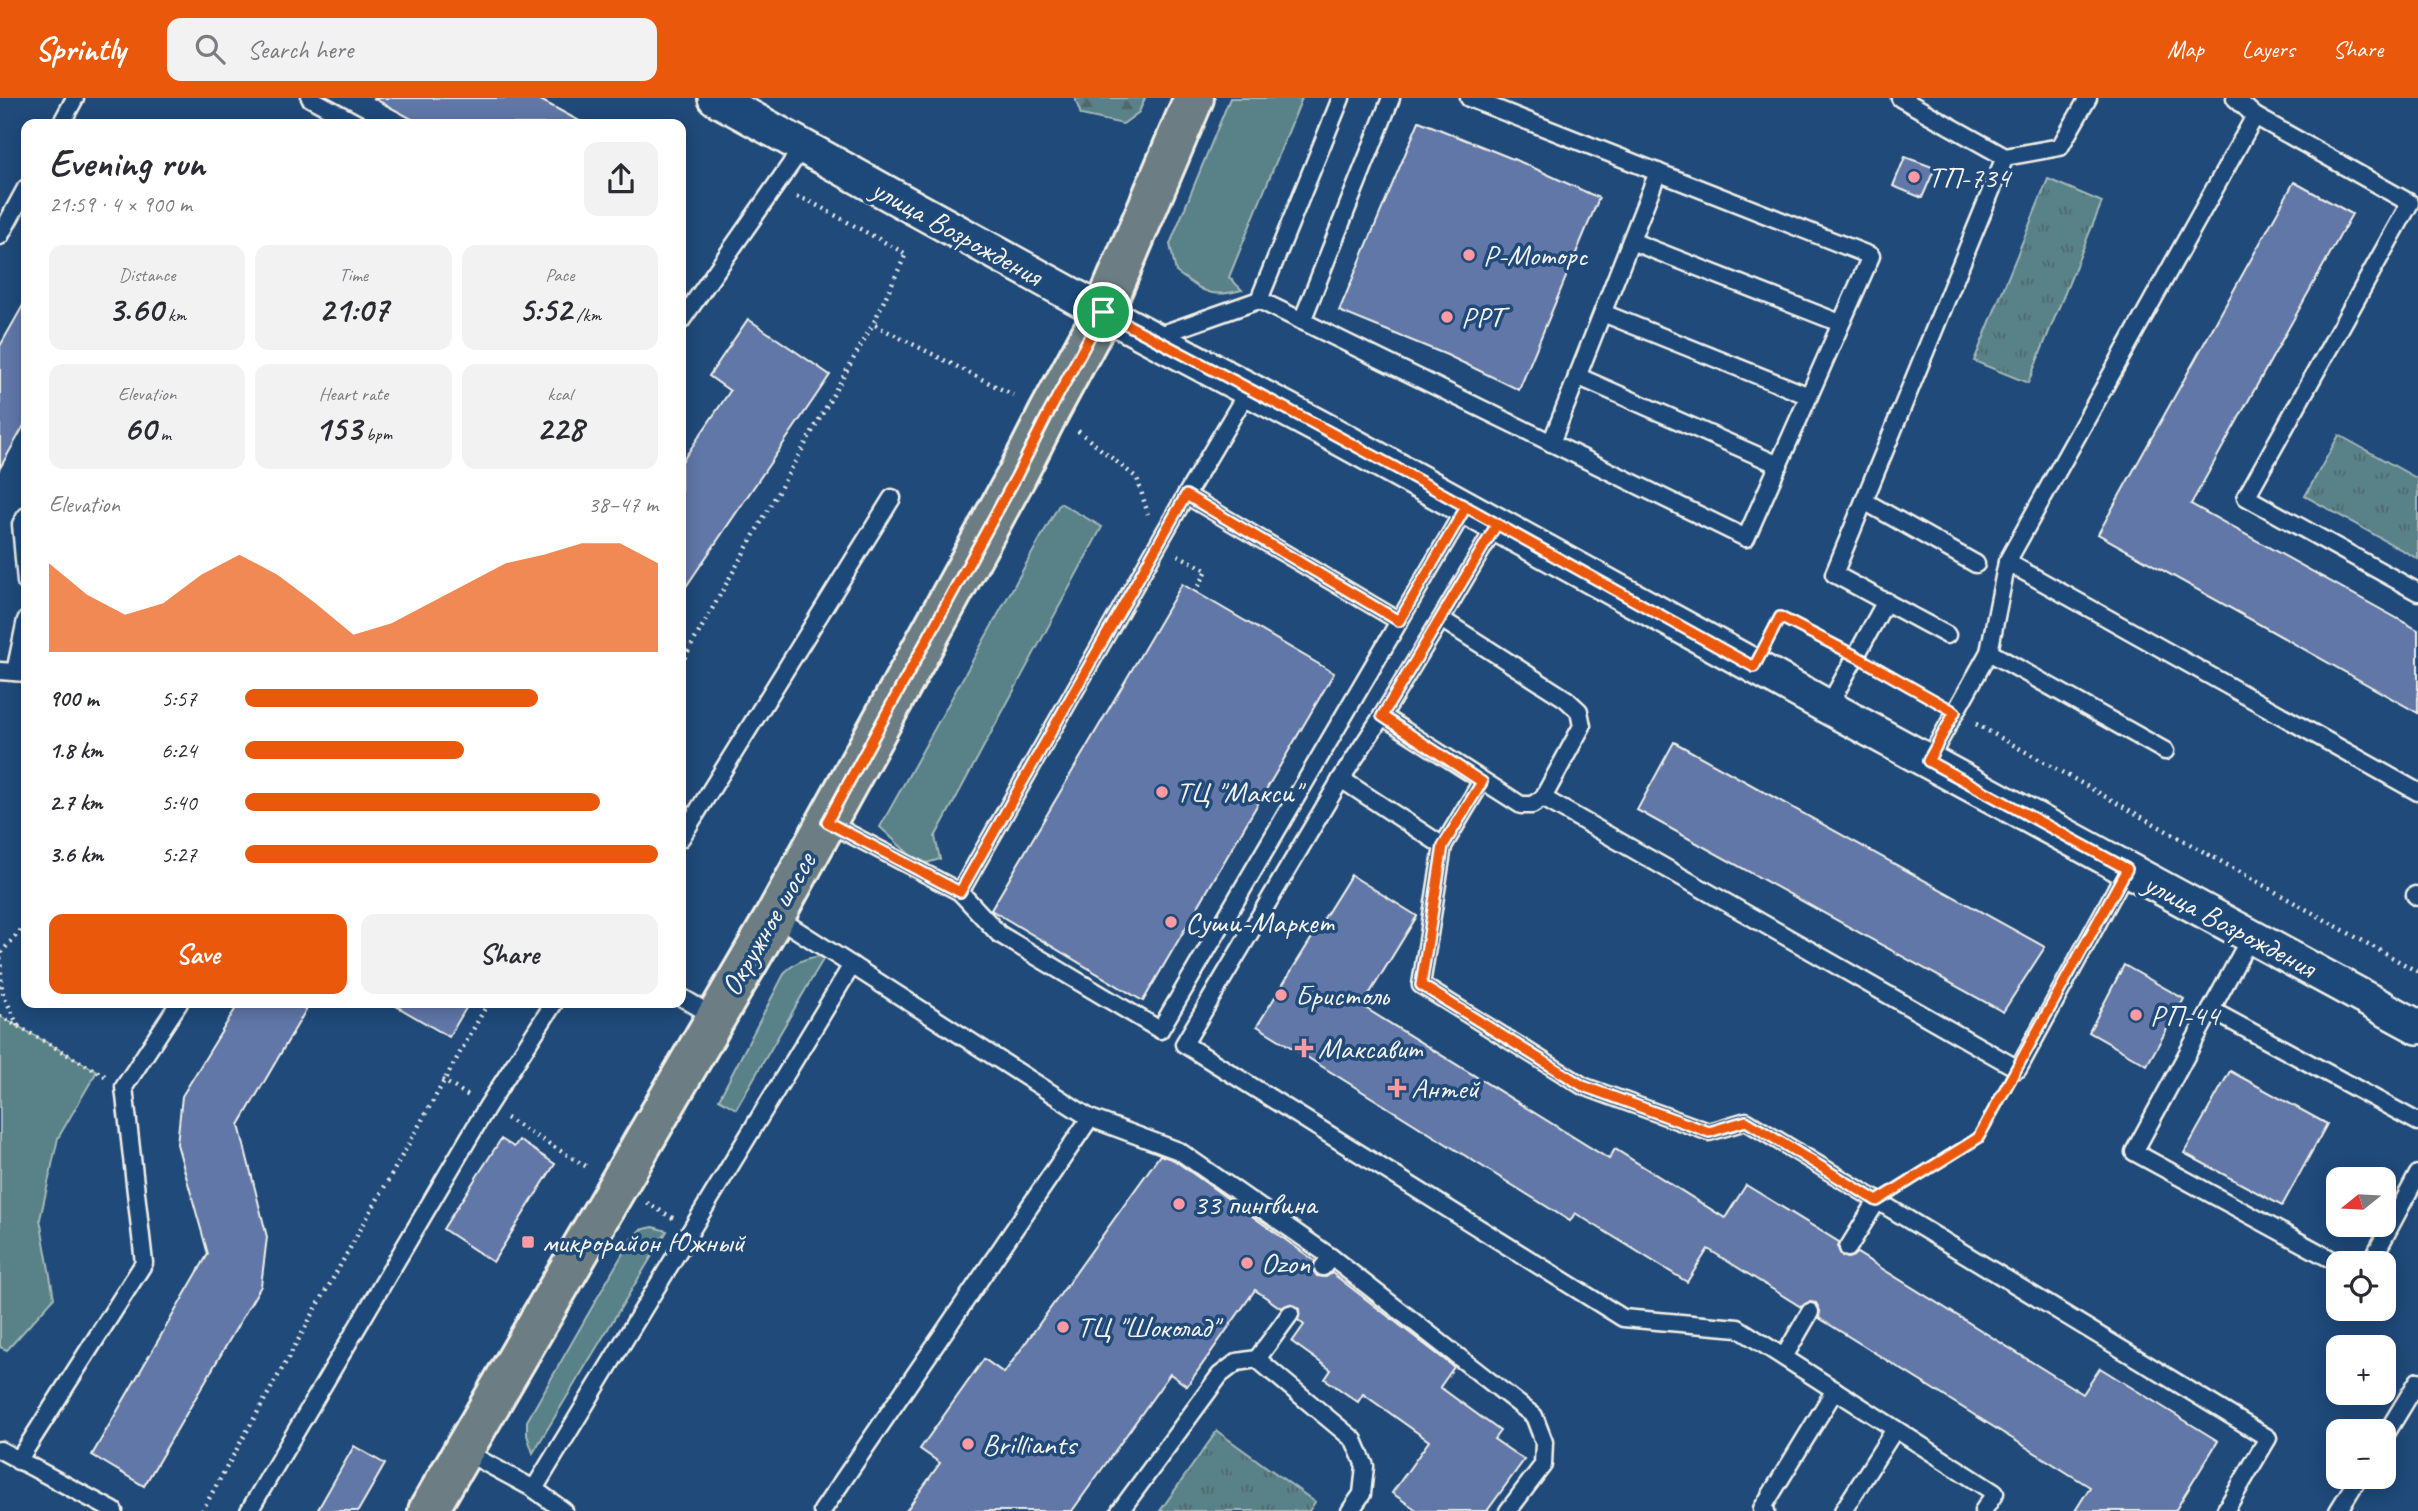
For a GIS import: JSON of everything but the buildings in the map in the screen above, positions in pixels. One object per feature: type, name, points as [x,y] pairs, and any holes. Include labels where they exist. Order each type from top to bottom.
[{"type":"main road","name":"Окружное шоссе","points":[[428,1511],[775,916],[1016,477],[1103,312],[1194,98]]},
{"type":"street","name":"улица Возрождения","points":[[715,98],[2418,1027]]},
{"type":"lane","points":[[64,119],[75,98]]},
{"type":"lane","points":[[310,98],[349,119]]},
{"type":"lane","points":[[1259,300],[1341,98]]},
{"type":"lane","points":[[1302,321],[1391,98]]},
{"type":"lane","points":[[1152,338],[1259,300],[1746,538],[1871,257],[1469,98]]},
{"type":"lane","points":[[1900,98],[2005,157],[2060,147],[2088,98]]},
{"type":"lane","points":[[2235,98],[2255,116],[2414,195],[2246,497],[2418,592]]},
{"type":"lane","points":[[1928,761],[1989,652],[2007,562],[2255,116]]},
{"type":"lane","points":[[686,309],[803,148]]},
{"type":"lane","points":[[1947,635],[1834,574],[2005,157]]},
{"type":"lane","points":[[1551,443],[1658,173]]},
{"type":"lane","points":[[0,236],[21,197]]},
{"type":"lane","points":[[1631,241],[1840,323]]},
{"type":"lane","points":[[1603,313],[1809,396]]},
{"type":"lane","points":[[1577,376],[1779,465]]},
{"type":"lane","points":[[960,892],[1249,389]]},
{"type":"lane","points":[[1186,495],[1399,621]]},
{"type":"lane","points":[[686,830],[892,498]]},
{"type":"lane","points":[[1864,501],[1976,564]]},
{"type":"lane","points":[[827,822],[960,892],[999,934],[1160,1030],[1466,507]]},
{"type":"lane","points":[[1497,524],[1341,779],[1184,1044],[1623,1318],[1738,1328],[1996,1493],[1983,1511]]},
{"type":"lane","points":[[2007,562],[2418,792]]},
{"type":"lane","points":[[1828,707],[1886,601]]},
{"type":"lane","points":[[1382,716],[1521,805],[1532,805],[1542,798],[1581,726],[1579,711],[1566,699],[1441,619]]},
{"type":"lane","points":[[14,672],[21,642]]},
{"type":"lane","points":[[1989,652],[2165,751]]},
{"type":"lane","points":[[1341,779],[1443,846]]},
{"type":"lane","points":[[1482,782],[1443,846],[1421,985],[1583,1086],[1709,1132],[1746,1121],[2268,1438],[2225,1511]]},
{"type":"lane","points":[[1542,798],[2018,1069],[2127,869]]},
{"type":"lane","points":[[775,916],[1090,1118],[1179,1151],[1534,1416],[1544,1442],[1543,1465],[1508,1511]]},
{"type":"lane","points":[[2250,936],[2134,1152],[2326,1256]]},
{"type":"lane","points":[[534,1489],[852,965]]},
{"type":"lane","points":[[686,1000],[715,1017]]},
{"type":"lane","points":[[18,1461],[144,1263],[124,1087],[176,1008]]},
{"type":"lane","points":[[249,1511],[487,1107],[551,1008]]},
{"type":"lane","points":[[2211,1010],[2418,1122]]},
{"type":"lane","points":[[822,1511],[1090,1118]]},
{"type":"lane","points":[[2377,1251],[2418,1174]]},
{"type":"lane","points":[[1848,1248],[1877,1201]]},
{"type":"lane","points":[[1784,1357],[1810,1312]]},
{"type":"lane","points":[[1119,1511],[1220,1375],[1237,1362],[1257,1359],[1290,1314]]},
{"type":"lane","points":[[1257,1359],[1354,1440],[1365,1466],[1362,1494],[1350,1511]]},
{"type":"lane","points":[[2395,1419],[2418,1381]]},
{"type":"lane","points":[[1766,1511],[1762,1509],[1835,1390]]},
{"type":"lane","points":[[1843,1511],[1895,1429]]},
{"type":"lane","points":[[0,1450],[114,1511]]},
{"type":"lane","points":[[462,1450],[534,1489],[564,1511]]},
{"type":"lane","points":[[2338,1511],[2352,1489]]},
{"type":"path","points":[[686,655],[873,324],[906,254],[809,201],[773,188]]},
{"type":"path","points":[[873,324],[1013,395]]},
{"type":"path","points":[[1072,426],[1137,478],[1158,544],[1207,570],[1196,592]]},
{"type":"path","points":[[1754,667],[1780,617],[1856,656],[2418,972]]},
{"type":"path","points":[[19,1027],[2,991],[0,954],[21,929]]},
{"type":"path","points":[[202,1511],[442,1080],[485,1008]]},
{"type":"path","points":[[0,1016],[124,1087]]},
{"type":"path","points":[[1877,1201],[1978,1138],[2018,1069]]},
{"type":"path","points":[[442,1080],[692,1229]]},
{"type":"green space","points":[[1075,98],[1145,98],[1139,112],[1123,124],[1081,115]]},
{"type":"green space","points":[[1230,98],[1302,98],[1229,277],[1242,290],[1222,294],[1207,292],[1176,272],[1170,244]]},
{"type":"green space","points":[[2048,179],[2102,202],[2028,383],[1974,361]]},
{"type":"green space","points":[[2339,435],[2418,479],[2418,559],[2305,496]]},
{"type":"green space","points":[[1060,503],[1102,527],[935,837],[940,859],[927,863],[910,855],[880,827]]},
{"type":"green space","points":[[825,956],[736,1109],[719,1099],[785,972],[804,960]]},
{"type":"green space","points":[[0,1016],[97,1071],[58,1138],[40,1219],[54,1298],[7,1350],[0,1347]]},
{"type":"green space","points":[[653,1227],[667,1231],[533,1453],[527,1435],[527,1421],[631,1239],[640,1230]]},
{"type":"green space","points":[[1217,1431],[1315,1502],[1309,1511],[1160,1511]]},
{"type":"place","name":"ТП-734","points":[[1914,177]]},
{"type":"place","name":"Р-Моторс","points":[[1469,255]]},
{"type":"place","name":"РРТ","points":[[1447,317]]},
{"type":"place","name":"ТЦ \"Макси\"","points":[[1162,792]]},
{"type":"place","name":"Суши-Маркет","points":[[1171,922]]},
{"type":"place","name":"Бристоль","points":[[1281,995]]},
{"type":"place","name":"РП-44","points":[[2136,1015]]},
{"type":"place","name":"Максавит","points":[[1304,1048]]},
{"type":"place","name":"Антей","points":[[1397,1088]]},
{"type":"place","name":"33 пингвина","points":[[1179,1204]]},
{"type":"place","name":"микрорайон Южный","points":[[528,1242]]},
{"type":"place","name":"Ozon","points":[[1247,1263]]},
{"type":"place","name":"ТЦ \"Шоколад\"","points":[[1063,1327]]},
{"type":"place","name":"Brilliants","points":[[968,1444]]},
{"type":"route","points":[[1103,312],[827,822],[960,892],[1186,495],[1399,621],[1466,507],[1754,667],[1780,617],[1856,656],[1955,712],[1928,761],[2127,869],[1978,1138],[1877,1201],[1746,1121],[1709,1132],[1583,1086],[1421,985],[1443,846],[1482,782],[1382,716],[1497,524],[1466,507],[1325,430],[1103,312]]}]
